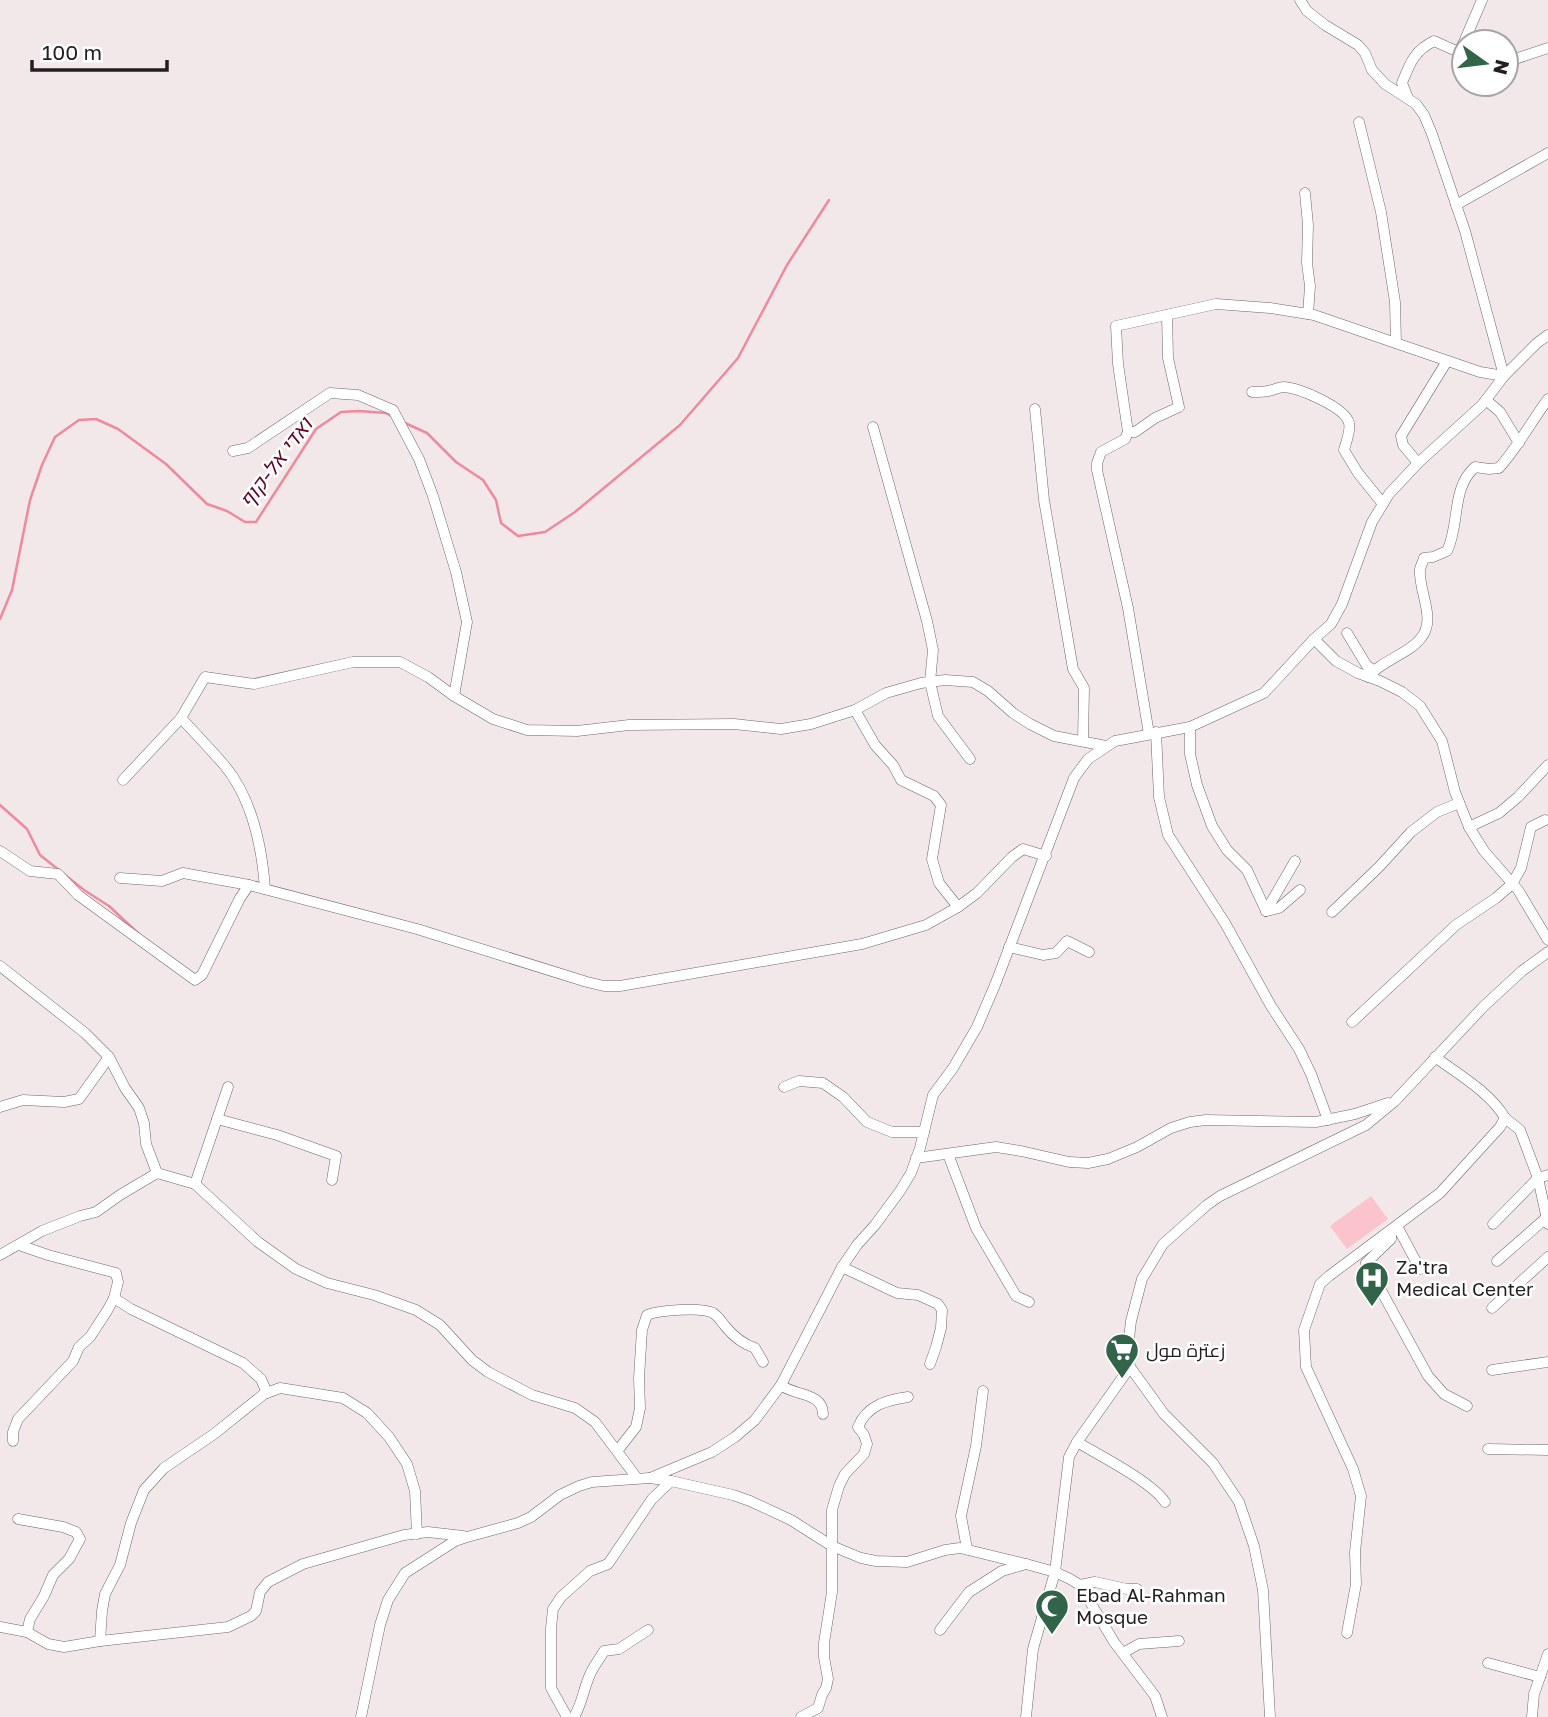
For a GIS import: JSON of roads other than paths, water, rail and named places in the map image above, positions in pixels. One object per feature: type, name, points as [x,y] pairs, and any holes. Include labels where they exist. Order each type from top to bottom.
[{"type":"street","points":[[1300,0],[1307,11],[1325,25],[1358,45],[1372,70],[1385,84],[1416,104],[1428,124],[1469,244],[1504,376]]},
{"type":"street","points":[[1470,28],[1482,0]]},
{"type":"street","points":[[1408,99],[1402,83],[1411,61],[1422,48],[1434,41],[1450,48]]},
{"type":"street","points":[[1520,57],[1548,48]]},
{"type":"street","points":[[1359,122],[1381,212],[1395,302],[1396,343]]},
{"type":"street","points":[[1456,205],[1548,153]]},
{"type":"street","points":[[1305,193],[1310,286],[1308,314]]},
{"type":"street","points":[[1328,1120],[1300,1049],[1271,1006],[1225,923],[1168,835],[1159,797],[1153,733],[1097,470],[1101,452],[1125,439],[1128,432],[1118,365],[1116,326],[1216,304],[1270,308],[1308,314],[1480,372],[1504,376]]},
{"type":"street","points":[[1128,432],[1135,432],[1155,418],[1179,407],[1168,358],[1167,314]]},
{"type":"street","points":[[650,1478],[712,1452],[755,1420],[781,1385],[842,1267],[900,1191],[916,1158],[933,1095],[953,1068],[977,1027],[1046,856],[1074,778],[1088,759],[1115,741],[1190,727],[1264,693],[1331,624],[1342,604],[1372,522],[1389,494],[1418,463],[1482,405],[1504,376],[1548,335]]},
{"type":"street","points":[[1418,463],[1403,445],[1401,436],[1447,361]]},
{"type":"street","points":[[1252,392],[1271,391],[1282,387],[1301,390],[1319,398],[1344,415],[1349,422],[1349,432],[1344,450],[1358,473],[1383,504]]},
{"type":"street","points":[[233,451],[248,449],[330,393],[358,395],[393,410],[419,459],[433,496],[456,572],[467,622],[454,696]]},
{"type":"street","points":[[1314,639],[1336,661],[1358,673],[1371,673],[1419,641],[1427,630],[1420,569],[1424,558],[1447,551],[1451,542],[1457,500],[1469,473],[1475,467],[1499,468],[1548,399]]},
{"type":"street","points":[[1486,400],[1500,412],[1519,443]]},
{"type":"street","points":[[1035,409],[1044,499],[1073,669],[1084,688],[1083,741]]},
{"type":"street","points":[[873,427],[927,621],[933,650],[930,682],[938,716],[970,759]]},
{"type":"street","points":[[1347,633],[1371,673],[1420,706],[1441,741],[1455,792],[1469,827],[1483,851],[1518,890],[1548,940]]},
{"type":"street","points":[[124,780],[181,718],[205,677],[254,684],[353,662],[400,662],[493,719],[527,730],[577,731],[629,724],[720,724],[781,729],[811,724],[855,710],[886,693],[921,683],[945,680],[974,682],[1030,724],[1055,736],[1106,746]]},
{"type":"street","points":[[855,710],[874,745],[893,765],[901,780],[934,796],[941,805],[932,859],[939,883],[958,907]]},
{"type":"street","points":[[181,718],[226,768],[244,796],[257,837],[265,889]]},
{"type":"street","points":[[1190,727],[1190,754],[1197,785],[1212,826],[1227,850],[1247,870],[1266,911]]},
{"type":"street","points":[[1469,827],[1499,813],[1548,765]]},
{"type":"street","points":[[1332,912],[1380,867],[1411,832],[1437,812],[1459,803]]},
{"type":"street","points":[[1352,1022],[1456,925],[1512,884],[1521,868],[1531,827],[1545,820]]},
{"type":"street","points":[[120,878],[162,881],[183,873],[249,885],[417,929],[587,982],[620,986],[862,944],[926,925],[977,893],[1023,849],[1046,856]]},
{"type":"street","points":[[0,851],[30,871],[58,874],[78,895],[195,980],[202,975],[249,885]]},
{"type":"street","points":[[1266,911],[1295,861]]},
{"type":"street","points":[[1266,911],[1279,908],[1300,890]]},
{"type":"street","points":[[1009,947],[1043,955],[1056,953],[1067,941],[1089,952]]},
{"type":"street","points":[[1270,1717],[1262,1590],[1254,1546],[1239,1502],[1213,1463],[1164,1414],[1130,1367],[1128,1347],[1131,1321],[1142,1279],[1163,1244],[1220,1196],[1366,1125],[1395,1101],[1484,1006],[1522,971],[1548,952]]},
{"type":"street","points":[[0,966],[85,1033],[109,1057],[139,1108],[146,1144],[157,1173]]},
{"type":"street","points":[[0,1107],[23,1100],[64,1102],[79,1099],[109,1057]]},
{"type":"street","points":[[1436,1057],[1486,1095],[1500,1108],[1505,1118],[1520,1130],[1543,1177],[1547,1221],[1497,1261]]},
{"type":"street","points":[[783,1087],[799,1081],[822,1083],[843,1097],[867,1122],[892,1132],[924,1132]]},
{"type":"street","points":[[195,1184],[228,1087]]},
{"type":"street","points":[[916,1158],[996,1147],[1069,1162],[1088,1163],[1108,1159],[1189,1122],[1316,1122],[1355,1114],[1395,1101]]},
{"type":"street","points":[[1347,1633],[1356,1584],[1355,1552],[1361,1496],[1353,1469],[1306,1367],[1304,1330],[1320,1284],[1440,1193],[1500,1127],[1505,1118]]},
{"type":"street","points":[[217,1119],[277,1135],[337,1156],[332,1180]]},
{"type":"street","points":[[948,1154],[976,1228],[1017,1296],[1029,1302]]},
{"type":"street","points":[[0,1255],[42,1231],[96,1212],[157,1173],[195,1184],[258,1242],[296,1269],[327,1283],[342,1285],[416,1310],[440,1325],[472,1360],[488,1372],[532,1395],[575,1408],[595,1422],[637,1478]]},
{"type":"street","points":[[1493,1224],[1543,1177]]},
{"type":"street","points":[[1394,1228],[1420,1269]]},
{"type":"street","points":[[1394,1228],[1391,1239],[1366,1263],[1428,1376],[1444,1394],[1467,1406]]},
{"type":"street","points":[[13,1441],[18,1419],[73,1361],[79,1347],[90,1337],[114,1298],[118,1282],[116,1273],[19,1245]]},
{"type":"street","points":[[1492,1308],[1548,1257]]},
{"type":"street","points":[[842,1267],[897,1293],[918,1295],[938,1304],[942,1310],[941,1328],[930,1364]]},
{"type":"street","points":[[114,1298],[131,1309],[243,1363],[261,1379],[267,1393]]},
{"type":"street","points":[[618,1450],[636,1427],[640,1408],[642,1330],[647,1315],[656,1311],[712,1312],[734,1336],[755,1349],[763,1362]]},
{"type":"street","points":[[1492,1370],[1548,1362]]},
{"type":"street","points":[[1026,1717],[1033,1649],[1055,1572],[1069,1457],[1130,1367]]},
{"type":"street","points":[[781,1385],[788,1391],[811,1396],[819,1401],[823,1406],[823,1414]]},
{"type":"street","points":[[100,1641],[105,1594],[120,1565],[131,1523],[144,1490],[164,1468],[267,1393],[280,1388],[343,1398],[367,1413],[389,1437],[407,1464],[415,1491],[417,1534]]},
{"type":"street","points":[[967,1549],[961,1516],[976,1446],[983,1391]]},
{"type":"street","points":[[801,1717],[818,1708],[828,1679],[824,1643],[832,1592],[832,1510],[839,1486],[845,1474],[864,1454],[867,1444],[859,1427],[862,1418],[869,1410],[889,1400],[908,1397]]},
{"type":"street","points":[[1077,1442],[1132,1475],[1160,1495],[1165,1502]]},
{"type":"street","points":[[1488,1449],[1548,1450]]},
{"type":"street","points":[[361,1717],[380,1625],[388,1600],[405,1573],[455,1541],[518,1523],[531,1517],[560,1495],[579,1486],[592,1482],[637,1478],[671,1480],[750,1501],[791,1520],[832,1546],[861,1558],[907,1562],[960,1548],[1055,1572],[1080,1585],[1114,1642],[1155,1696],[1162,1717]]},
{"type":"street","points":[[567,1717],[551,1688],[553,1609],[561,1597],[590,1571],[608,1564],[652,1499],[671,1480]]},
{"type":"street","points":[[18,1519],[63,1527],[76,1532],[80,1539],[69,1559],[53,1575],[30,1619],[27,1632]]},
{"type":"street","points":[[0,1627],[27,1632],[48,1644],[64,1647],[228,1627],[256,1611],[260,1592],[268,1582],[303,1564],[404,1535],[428,1532],[467,1536]]},
{"type":"street","points":[[940,1630],[969,1592],[1002,1571],[1026,1564]]},
{"type":"street","points":[[1080,1585],[1095,1582],[1138,1589]]},
{"type":"street","points":[[574,1717],[580,1707],[590,1674],[604,1651],[620,1649],[648,1630]]},
{"type":"street","points":[[1123,1653],[1139,1644],[1179,1641]]},
{"type":"street","points":[[1532,1717],[1534,1694],[1548,1654]]},
{"type":"street","points":[[1488,1663],[1544,1670]]},
{"type":"waterway","name":"ואדי אל-קוף","points":[[405,423],[427,433],[456,462],[483,480],[496,500],[501,523],[518,536],[545,532],[575,512],[680,425],[738,358],[787,265],[829,200]]},
{"type":"waterway","name":"ואדי אל-קוף","points":[[0,619],[12,590],[30,500],[42,465],[55,437],[79,420],[96,419],[118,429],[166,464],[207,504],[227,511],[245,522],[256,522],[316,429],[341,412],[386,413],[393,417]]},
{"type":"waterway","points":[[0,805],[27,829],[40,855],[109,906],[140,935]]},
{"type":"place","name":"Za'tra Medical Center","points":[[1372,1308]]},
{"type":"place","name":"زعترة مول","points":[[1122,1380]]},
{"type":"place","name":"Ebad Al-Rahman Mosque","points":[[1052,1636]]}]
